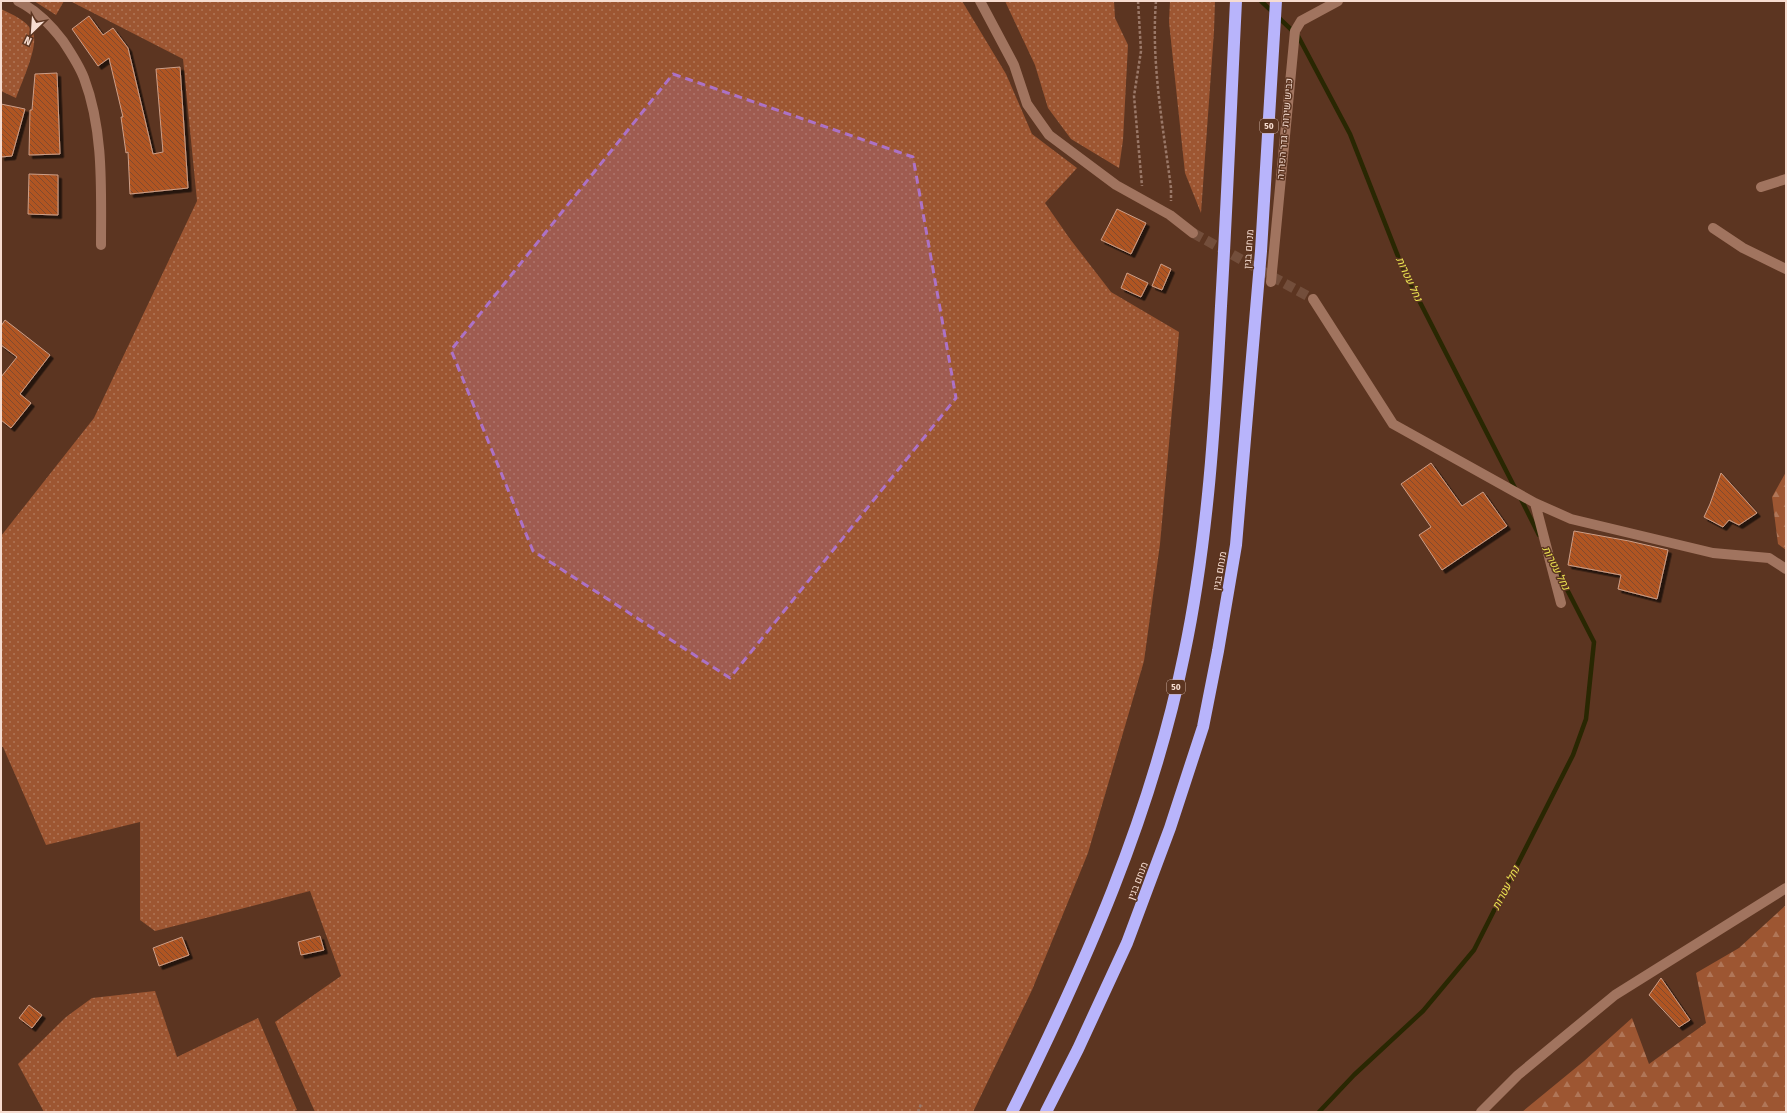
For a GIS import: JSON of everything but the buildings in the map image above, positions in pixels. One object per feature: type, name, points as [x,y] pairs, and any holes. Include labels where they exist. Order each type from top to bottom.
[{"type":"highway","name":"מנחם בגין","points":[[1012,1112],[1049,1037],[1094,937],[1138,825],[1165,733],[1184,655],[1202,547],[1216,405],[1236,1]]},
{"type":"highway","name":"מנחם בגין","points":[[1046,1112],[1078,1049],[1127,944],[1170,828],[1203,727],[1218,651],[1236,545],[1261,251],[1276,1]]},
{"type":"street","points":[[18,1],[41,16],[58,34],[72,54],[84,77],[92,105],[102,177],[101,245]]},
{"type":"street","points":[[980,1],[1014,65],[1027,104],[1049,135],[1116,185],[1170,215],[1193,234]]},
{"type":"street","name":"כביש שירות - גדר הפרדה","points":[[1271,282],[1295,31],[1301,21],[1338,1]]},
{"type":"street","points":[[1761,187],[1786,179]]},
{"type":"street","points":[[1713,228],[1742,248],[1786,269]]},
{"type":"street","points":[[1313,300],[1393,424],[1535,502],[1570,519],[1713,553],[1769,558],[1786,569]]},
{"type":"street","points":[[1535,502],[1561,603]]},
{"type":"street","points":[[1481,1112],[1518,1075],[1615,995],[1786,888]]},
{"type":"path","points":[[1138,1],[1141,51],[1134,96],[1144,200]]},
{"type":"path","points":[[1156,1],[1154,22],[1156,69],[1171,188],[1170,215]]},
{"type":"path","points":[[918,1112],[921,1104]]},
{"type":"highlighted area","points":[[673,74],[913,157],[956,398],[730,678],[533,551],[451,350]]},
{"type":"green space","points":[[34,1],[64,1],[56,15]]},
{"type":"green space","points":[[70,1],[962,1],[1006,74],[1032,134],[1077,168],[1045,203],[1070,239],[1111,292],[1179,332],[1160,544],[1144,661],[1088,853],[1032,990],[973,1112],[315,1112],[275,1022],[341,976],[310,891],[155,931],[140,920],[140,822],[46,845],[3,747],[1,747],[1,536],[94,418],[197,201],[183,59]]},
{"type":"green space","points":[[1005,1],[1114,1],[1115,18],[1128,45],[1123,140],[1119,168],[1071,139],[1048,108],[1035,65]]},
{"type":"green space","points":[[1170,1],[1215,1],[1201,213],[1185,173],[1169,22]]},
{"type":"green space","points":[[1,9],[19,18],[30,28],[33,33],[34,47],[32,56],[16,98],[1,91]]},
{"type":"green space","points":[[1786,472],[1786,550],[1778,544],[1772,497]]},
{"type":"green space","points":[[1786,905],[1786,1112],[1522,1112],[1584,1061],[1632,1018],[1649,1064],[1706,1023],[1696,973],[1739,948]]},
{"type":"green space","points":[[155,991],[177,1057],[258,1018],[297,1110],[292,1112],[44,1112],[18,1064],[66,1017],[92,998]]},
{"type":"waterway","name":"נחל עטרות","points":[[1261,1],[1298,36],[1350,134],[1403,269],[1516,490]]},
{"type":"waterway","name":"נחל עטרות","points":[[1520,497],[1539,535]]},
{"type":"waterway","name":"נחל עטרות","points":[[1319,1112],[1354,1075],[1423,1011],[1474,950],[1573,755],[1586,719],[1594,642],[1555,566]]},
{"type":"tunnel","points":[[1193,233],[1313,299]]}]
